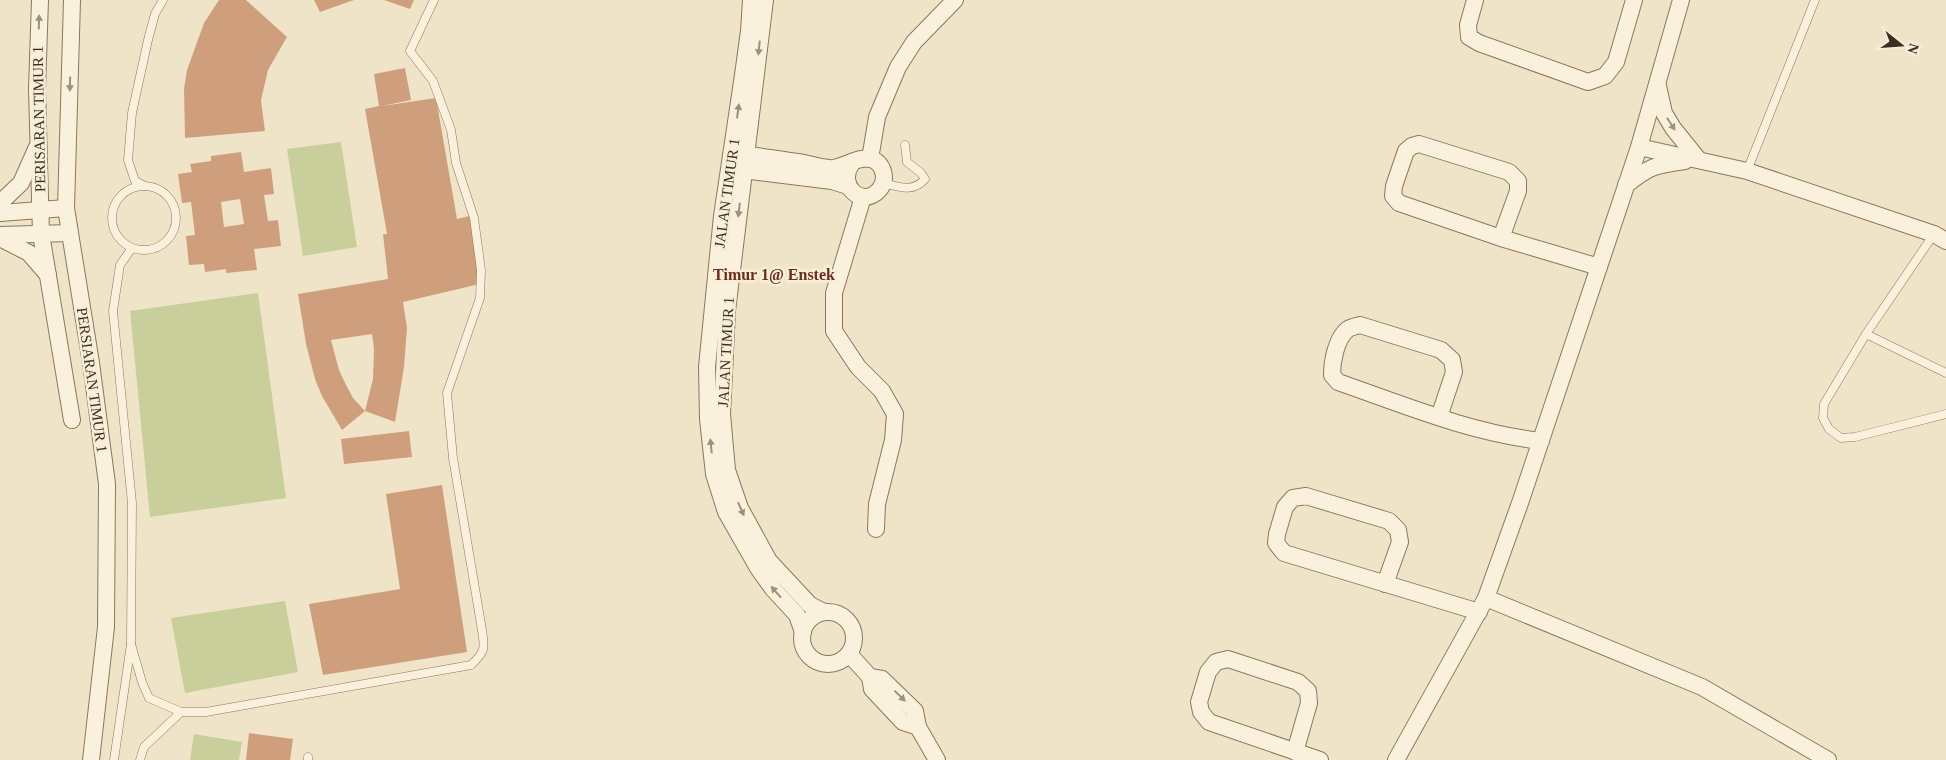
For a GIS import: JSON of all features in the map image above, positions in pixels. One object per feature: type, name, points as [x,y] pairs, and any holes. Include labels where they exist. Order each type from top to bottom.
[{"type":"street","name":"PERISARAN TIMUR 1","points":[[40,0],[37,89],[40,211],[66,208]]},
{"type":"street","name":"PERSIARAN TIMUR 1","points":[[72,0],[66,208],[107,484],[106,626],[91,760]]},
{"type":"street","name":"JALAN TIMUR 1","points":[[751,0],[727,311],[722,414],[728,470],[740,508],[769,561],[810,605],[824,612]]},
{"type":"street","name":"JALAN TIMUR 1","points":[[764,0],[738,162],[722,216],[707,367],[708,419],[714,474],[726,512],[758,568],[773,589],[797,615],[803,632]]},
{"type":"street","points":[[870,159],[877,117],[898,67],[914,42],[955,0]]},
{"type":"street","points":[[1475,0],[1468,25],[1469,37],[1479,43],[1588,82],[1605,76],[1616,62],[1634,0]]},
{"type":"street","points":[[1396,760],[1483,605],[1541,441],[1639,147],[1681,0]]},
{"type":"street","points":[[1657,84],[1664,114],[1698,159]]},
{"type":"street","points":[[0,203],[21,183],[38,143]]},
{"type":"street","points":[[1501,238],[1518,191],[1518,181],[1509,172],[1419,144],[1412,146],[1406,151],[1394,186],[1393,196],[1398,203],[1501,238],[1598,267]]},
{"type":"street","points":[[1639,147],[1747,170],[1940,237]]},
{"type":"street","points":[[863,158],[870,159],[875,161],[883,171],[883,183],[876,193],[863,197],[857,195],[848,186],[832,181],[738,162],[833,168],[863,158]]},
{"type":"street","points":[[1626,185],[1654,166],[1698,159]]},
{"type":"street","points":[[848,186],[846,174],[852,163]]},
{"type":"street","points":[[863,197],[834,293],[834,331],[858,367],[882,391],[895,414],[893,440],[877,504],[876,529]]},
{"type":"street","points":[[0,213],[40,211],[41,234],[72,420]]},
{"type":"street","points":[[0,236],[70,233]]},
{"type":"street","points":[[0,236],[29,253],[48,275]]},
{"type":"street","points":[[1439,417],[1454,372],[1452,360],[1441,350],[1360,325],[1348,329],[1341,337],[1332,363],[1332,375],[1338,382],[1439,417],[1512,437],[1541,441]]},
{"type":"street","points":[[1385,584],[1400,542],[1398,530],[1389,521],[1306,496],[1293,498],[1285,507],[1276,543],[1284,554],[1385,584],[1483,605],[1702,687],[1828,760]]},
{"type":"street","points":[[824,612],[833,612],[841,615],[848,621],[854,637],[853,646],[849,654],[841,661],[832,664],[821,664],[812,659],[805,651],[802,642],[803,632],[809,620],[824,612]]},
{"type":"street","points":[[849,654],[870,677],[872,689],[903,722],[918,727],[937,760]]},
{"type":"street","points":[[1295,752],[1309,703],[1308,691],[1298,682],[1228,659],[1216,662],[1208,672],[1199,702],[1201,712],[1209,722],[1295,752],[1320,760]]},
{"type":"lane","points":[[146,186],[136,187],[127,191],[117,202],[112,216],[116,236],[123,243],[142,251],[153,249],[163,244],[171,236],[175,226],[176,215],[166,195],[157,189],[135,181],[128,160],[132,113],[155,14],[163,0]]},
{"type":"lane","points":[[131,644],[142,682],[149,698],[181,712],[216,710],[471,665],[482,654],[484,647],[481,624],[453,458],[447,393],[480,298],[481,270],[474,218],[456,163],[451,130],[433,81],[410,52],[434,0]]},
{"type":"lane","points":[[1747,170],[1815,0]]},
{"type":"lane","points":[[883,183],[910,189],[920,185],[925,179],[921,173],[906,162],[905,145]]},
{"type":"lane","points":[[1940,237],[1866,334],[1824,404],[1823,418],[1829,429],[1841,438],[1855,437],[1946,414]]},
{"type":"lane","points":[[114,760],[131,644],[132,503],[113,311],[120,265],[132,248]]},
{"type":"lane","points":[[1866,334],[1946,373]]},
{"type":"lane","points":[[140,760],[144,747],[181,712]]},
{"type":"green space","points":[[341,142],[357,247],[303,256],[287,149]]},
{"type":"green space","points":[[258,293],[286,498],[150,517],[130,311]]},
{"type":"green space","points":[[285,601],[298,672],[185,693],[171,618]]},
{"type":"green space","points":[[194,734],[242,742],[239,760],[190,760]]},
{"type":"building","points":[[219,0],[246,0],[287,37],[268,70],[261,100],[265,131],[185,138],[184,89],[187,70],[204,23]]},
{"type":"building","points":[[314,0],[354,0],[320,12]]},
{"type":"building","points":[[384,0],[414,0],[410,9]]},
{"type":"building","points":[[405,68],[411,100],[382,106],[436,98],[457,219],[469,216],[484,283],[403,302],[407,328],[404,367],[395,422],[365,411],[342,430],[322,396],[315,379],[306,344],[298,294],[388,279],[383,234],[387,234],[365,109],[379,106],[374,74]],"holes":[[[372,334],[374,349],[373,379],[365,411],[353,398],[346,385],[339,370],[331,340]]]},
{"type":"building","points":[[241,152],[244,172],[271,168],[274,194],[264,195],[268,221],[278,220],[281,246],[254,249],[257,270],[226,273],[226,269],[205,272],[204,264],[189,265],[186,236],[195,235],[191,202],[182,203],[178,174],[192,172],[190,164],[211,161],[211,156]],"holes":[[[240,199],[244,224],[224,227],[221,202]]]},
{"type":"building","points":[[409,431],[412,457],[344,464],[341,439]]},
{"type":"building","points":[[442,485],[467,652],[323,675],[309,604],[400,589],[386,494]]},
{"type":"building","points":[[249,733],[293,739],[290,760],[246,760]]},
{"type":"district","name":"Timur 1@ Enstek","points":[[774,274]]}]
